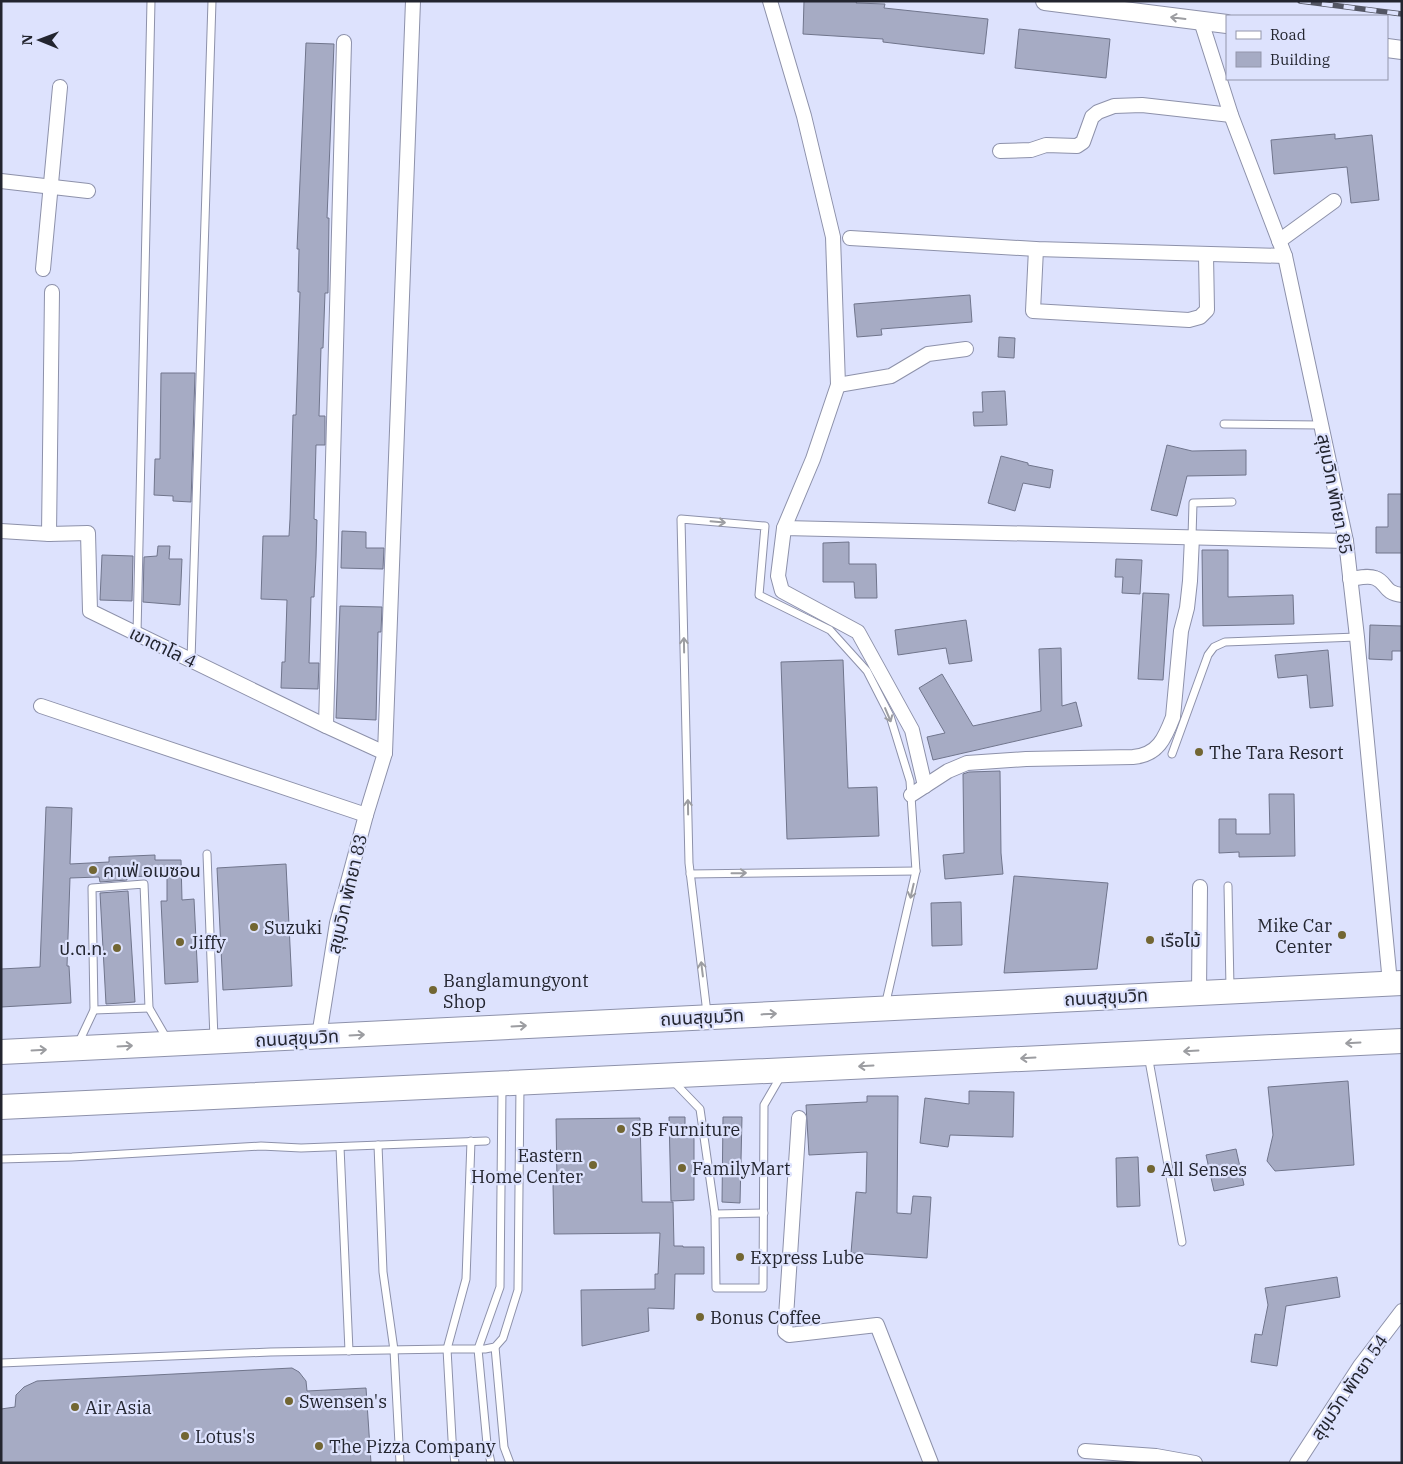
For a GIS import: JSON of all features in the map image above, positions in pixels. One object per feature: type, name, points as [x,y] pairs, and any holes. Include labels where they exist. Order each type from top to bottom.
[{"type":"highway","name":"ถนนสุขุมวิท","points":[[1,1052],[1396,983]]},
{"type":"highway","points":[[1,1107],[1402,1040]]},
{"type":"street","name":"สุขุมวิท พัทยา 83","points":[[319,1036],[338,923],[366,815],[385,753],[413,1]]},
{"type":"street","points":[[770,1],[804,116],[833,237],[838,385],[813,459],[784,528],[778,576],[782,591],[858,632],[912,730],[925,786]]},
{"type":"street","points":[[1045,1],[1226,24]]},
{"type":"street","name":"สุขุมวิท พัทยา 85","points":[[1201,20],[1231,115],[1285,256],[1346,541],[1396,983]]},
{"type":"street","points":[[326,726],[344,42]]},
{"type":"street","points":[[1388,48],[1402,50]]},
{"type":"street","points":[[43,269],[60,87]]},
{"type":"street","points":[[1000,151],[1032,150],[1046,145],[1077,146],[1083,142],[1092,117],[1098,112],[1114,106],[1142,104],[1231,115]]},
{"type":"street","points":[[1,181],[88,190]]},
{"type":"street","points":[[1279,242],[1334,201]]},
{"type":"street","points":[[850,238],[1036,249],[1285,256]]},
{"type":"street","points":[[1036,249],[1033,311],[1189,320],[1200,317],[1207,310],[1206,255]]},
{"type":"street","points":[[49,534],[52,292]]},
{"type":"street","points":[[838,385],[891,376],[928,354],[966,349]]},
{"type":"street","points":[[784,528],[1346,541]]},
{"type":"street","name":"เขาตาโล 4","points":[[1,531],[49,534],[88,533],[90,611],[385,753]]},
{"type":"street","points":[[911,795],[948,771],[967,763],[1026,759],[1133,757],[1145,756],[1152,752],[1168,730],[1174,717],[1181,631],[1187,608],[1190,581],[1192,537]]},
{"type":"street","points":[[1350,579],[1376,578],[1393,594],[1402,595]]},
{"type":"street","points":[[41,706],[366,815]]},
{"type":"street","points":[[1199,993],[1200,887]]},
{"type":"street","points":[[799,1118],[785,1332],[789,1335],[877,1325],[931,1463]]},
{"type":"street","name":"สุขุมวิท พัทยา 54","points":[[1297,1463],[1360,1366],[1402,1311]]},
{"type":"street","points":[[1085,1451],[1156,1456],[1195,1463]]},
{"type":"lane","points":[[137,634],[151,1]]},
{"type":"lane","points":[[192,660],[212,1]]},
{"type":"lane","points":[[1224,424],[1321,425]]},
{"type":"lane","points":[[1192,537],[1194,503],[1232,502]]},
{"type":"lane","points":[[707,1017],[690,874],[681,520],[764,526],[759,595],[830,630],[867,671],[890,716],[910,781],[916,871],[884,1008]]},
{"type":"lane","points":[[1172,754],[1208,655],[1214,647],[1225,642],[1357,637]]},
{"type":"lane","points":[[207,854],[214,1042]]},
{"type":"lane","points":[[690,874],[916,871]]},
{"type":"lane","points":[[76,1049],[94,1010],[92,888],[144,884],[149,1008],[170,1044]]},
{"type":"lane","points":[[1228,886],[1230,991]]},
{"type":"lane","points":[[94,1010],[149,1008]]},
{"type":"lane","points":[[1147,1053],[1182,1242]]},
{"type":"lane","points":[[669,1076],[700,1108],[715,1214],[716,1288],[763,1288],[764,1105],[784,1070]]},
{"type":"lane","points":[[1,1363],[270,1352],[447,1350],[494,1347],[503,1338],[518,1290],[511,1083]]},
{"type":"lane","points":[[491,1463],[487,1444],[478,1349],[500,1287],[511,1083]]},
{"type":"lane","points":[[455,1463],[447,1350],[466,1279],[471,1141]]},
{"type":"lane","points":[[1,1160],[261,1146],[302,1148],[486,1141]]},
{"type":"lane","points":[[378,1145],[383,1272],[394,1350],[400,1463]]},
{"type":"lane","points":[[340,1147],[349,1351]]},
{"type":"lane","points":[[715,1214],[764,1213]]},
{"type":"lane","points":[[494,1347],[504,1447],[510,1463]]},
{"type":"building","points":[[804,1],[857,1],[856,3],[885,4],[884,8],[988,19],[984,54],[883,42],[883,39],[803,34]]},
{"type":"building","points":[[1019,29],[1110,39],[1106,78],[1015,68]]},
{"type":"building","points":[[306,43],[334,44],[327,218],[329,218],[328,293],[325,293],[319,416],[325,416],[325,445],[316,445],[314,519],[317,520],[316,557],[314,597],[311,597],[309,663],[319,663],[318,689],[281,688],[282,662],[285,662],[287,600],[261,599],[263,536],[289,536],[293,415],[296,415],[300,292],[298,292],[299,249],[297,249]]},
{"type":"building","points":[[1335,134],[1335,139],[1372,135],[1379,200],[1351,203],[1347,167],[1274,174],[1271,140]]},
{"type":"building","points":[[970,295],[972,322],[881,329],[882,335],[857,337],[854,304]]},
{"type":"building","points":[[999,337],[1015,338],[1014,358],[998,357]]},
{"type":"building","points":[[161,373],[195,373],[191,502],[173,501],[173,496],[154,495],[155,459],[160,459]]},
{"type":"building","points":[[1005,391],[1007,425],[974,426],[973,412],[983,412],[982,392]]},
{"type":"building","points":[[1167,445],[1192,451],[1246,450],[1246,475],[1187,476],[1177,516],[1151,510]]},
{"type":"building","points":[[1001,456],[1028,463],[1028,465],[1053,470],[1050,488],[1023,483],[1015,511],[988,503]]},
{"type":"building","points":[[1388,494],[1402,494],[1402,553],[1376,553],[1376,527],[1388,527]]},
{"type":"building","points":[[342,531],[366,532],[366,548],[384,548],[383,569],[341,568]]},
{"type":"building","points":[[849,542],[849,564],[876,564],[877,598],[855,598],[854,582],[823,582],[823,543]]},
{"type":"building","points":[[158,546],[170,546],[169,559],[182,559],[180,605],[143,602],[144,557],[157,556]]},
{"type":"building","points":[[1202,550],[1228,550],[1228,597],[1293,595],[1294,624],[1203,626]]},
{"type":"building","points":[[102,555],[133,556],[132,601],[100,600]]},
{"type":"building","points":[[1116,559],[1142,560],[1140,594],[1122,593],[1123,577],[1115,577]]},
{"type":"building","points":[[1143,593],[1169,594],[1163,680],[1138,679]]},
{"type":"building","points":[[340,606],[382,607],[381,632],[378,632],[376,720],[336,718]]},
{"type":"building","points":[[966,620],[972,661],[949,664],[946,648],[898,655],[895,630]]},
{"type":"building","points":[[1370,625],[1402,626],[1402,651],[1392,651],[1392,660],[1369,659]]},
{"type":"building","points":[[1061,648],[1062,706],[1076,702],[1082,726],[933,760],[927,737],[945,733],[919,688],[942,674],[973,726],[1041,711],[1039,649]]},
{"type":"building","points":[[1328,650],[1333,706],[1310,708],[1307,675],[1278,678],[1275,655]]},
{"type":"building","points":[[843,660],[848,788],[877,787],[879,836],[787,839],[781,662]]},
{"type":"building","points":[[1000,771],[1003,874],[945,879],[943,855],[964,853],[963,774],[969,772]]},
{"type":"building","points":[[1269,794],[1294,794],[1295,856],[1239,857],[1239,852],[1219,853],[1219,819],[1236,819],[1236,834],[1270,834]]},
{"type":"building","points":[[46,807],[72,808],[70,864],[109,862],[109,857],[155,855],[155,860],[181,860],[182,900],[194,899],[198,982],[165,984],[161,901],[167,901],[167,875],[127,877],[127,880],[100,882],[99,877],[70,878],[67,966],[69,966],[71,1003],[1,1007],[1,969],[40,967]]},
{"type":"building","name":"Suzuki","points":[[286,864],[292,986],[223,990],[217,868]]},
{"type":"building","points":[[1014,876],[1108,883],[1097,969],[1004,973]]},
{"type":"building","name":"ป.ต.ท.","points":[[128,891],[135,1002],[106,1004],[100,893]]},
{"type":"building","points":[[961,902],[962,945],[932,946],[931,903]]},
{"type":"building","points":[[1348,1081],[1354,1165],[1275,1171],[1267,1161],[1273,1135],[1268,1087]]},
{"type":"building","points":[[969,1091],[1014,1092],[1013,1137],[950,1135],[948,1147],[920,1143],[925,1098],[969,1104]]},
{"type":"building","points":[[867,1096],[898,1096],[897,1213],[911,1214],[913,1196],[931,1197],[927,1258],[851,1253],[856,1192],[866,1193],[867,1152],[809,1155],[806,1105],[867,1102]]},
{"type":"building","name":"FamilyMart","points":[[669,1117],[685,1117],[685,1136],[694,1136],[694,1200],[671,1201]]},
{"type":"building","points":[[723,1117],[742,1117],[740,1203],[722,1202]]},
{"type":"building","points":[[640,1118],[642,1202],[673,1202],[674,1246],[704,1247],[704,1274],[675,1274],[674,1309],[648,1308],[649,1331],[582,1346],[581,1290],[655,1289],[655,1274],[658,1274],[660,1233],[554,1234],[553,1184],[557,1183],[556,1119]]},
{"type":"building","points":[[1236,1149],[1244,1185],[1214,1191],[1206,1155]]},
{"type":"building","points":[[1138,1157],[1140,1206],[1117,1207],[1116,1158]]},
{"type":"building","points":[[1337,1277],[1340,1297],[1286,1306],[1277,1366],[1251,1362],[1255,1334],[1262,1335],[1268,1305],[1265,1288]]},
{"type":"building","name":"Lotus's","points":[[292,1368],[299,1372],[306,1381],[307,1391],[366,1388],[371,1463],[1,1463],[1,1409],[15,1407],[16,1395],[24,1387],[37,1381]]},
{"type":"railway","points":[[1300,1],[1402,14]]},
{"type":"place","name":"The Tara Resort","points":[[1199,752]]},
{"type":"place","name":"คาเฟ่ อเมซอน","points":[[93,870]]},
{"type":"place","name":"Suzuki","points":[[254,927]]},
{"type":"place","name":"Mike Car Center","points":[[1342,935]]},
{"type":"place","name":"เรือไม้","points":[[1150,940]]},
{"type":"place","name":"Jiffy","points":[[180,942]]},
{"type":"place","name":"ป.ต.ท.","points":[[117,948]]},
{"type":"place","name":"Banglamungyont Shop","points":[[433,990]]},
{"type":"place","name":"SB Furniture","points":[[621,1129]]},
{"type":"place","name":"Eastern Home Center","points":[[593,1165]]},
{"type":"place","name":"FamilyMart","points":[[682,1168]]},
{"type":"place","name":"All Senses","points":[[1151,1169]]},
{"type":"place","name":"Express Lube","points":[[740,1257]]},
{"type":"place","name":"Bonus Coffee","points":[[700,1317]]},
{"type":"place","name":"Swensen's","points":[[289,1401]]},
{"type":"place","name":"Air Asia","points":[[75,1407]]},
{"type":"place","name":"Lotus's","points":[[185,1436]]},
{"type":"place","name":"The Pizza Company","points":[[319,1446]]}]
